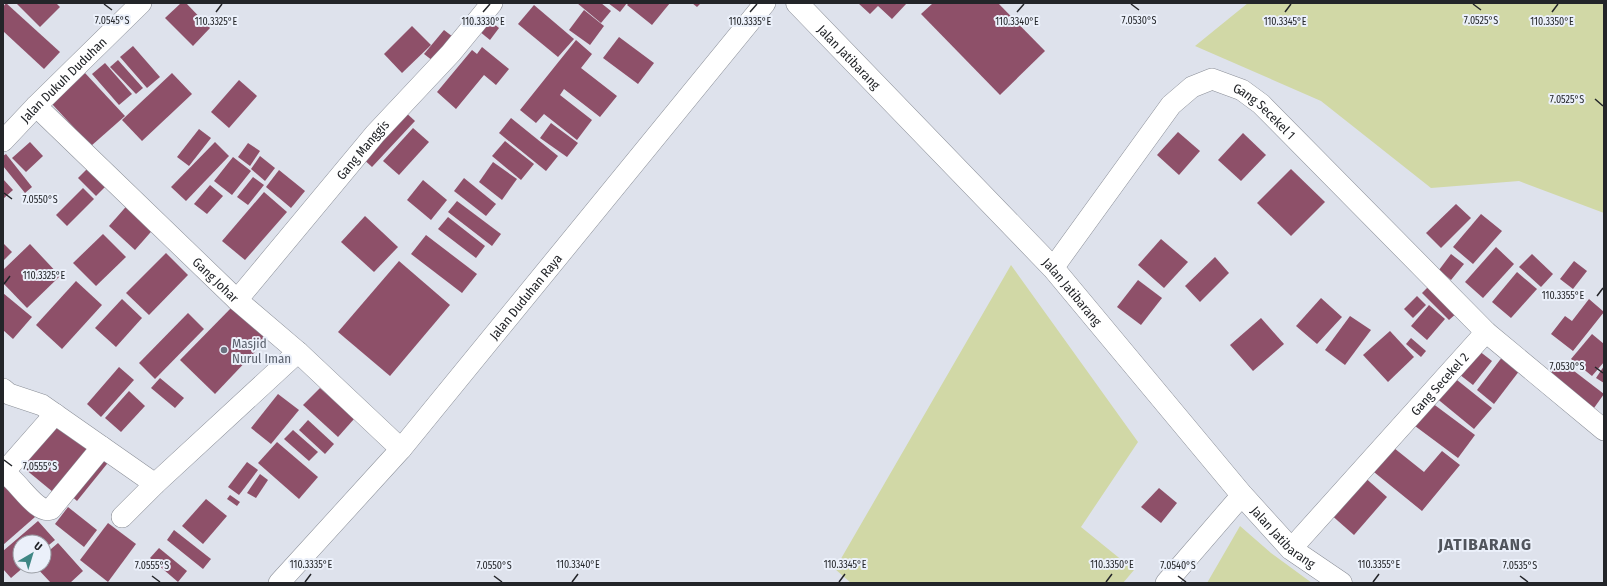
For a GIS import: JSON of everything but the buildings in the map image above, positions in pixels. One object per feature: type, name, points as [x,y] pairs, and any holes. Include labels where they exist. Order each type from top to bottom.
[{"type":"street","name":"Jalan Dukuh Duduhan","points":[[3,141],[36,106],[141,3]]},
{"type":"street","name":"Gang Manggis","points":[[237,300],[375,134],[451,52],[492,3]]},
{"type":"street","name":"Jalan Duduhan Raya","points":[[279,583],[401,449],[765,3]]},
{"type":"street","name":"Jalan Jatibarang","points":[[797,3],[1053,268],[1242,495],[1291,549],[1341,583]]},
{"type":"street","name":"Gang Secekel 1","points":[[1053,268],[1170,105],[1192,88],[1212,79],[1242,90],[1261,104],[1486,332]]},
{"type":"street","name":"Gang Johar","points":[[36,106],[237,300],[298,352],[401,449]]},
{"type":"street","points":[[1486,332],[1604,430]]},
{"type":"street","name":"Gang Secekel 2","points":[[1291,549],[1486,332]]},
{"type":"street","points":[[122,517],[298,352]]},
{"type":"street","points":[[3,390],[9,394],[42,405],[156,484]]},
{"type":"street","points":[[55,414],[3,472],[45,510],[51,509],[102,447]]},
{"type":"street","points":[[1166,583],[1242,495]]},
{"type":"green space","points":[[1248,3],[1604,3],[1604,213],[1519,181],[1431,188],[1321,101],[1195,46]]},
{"type":"green space","points":[[1011,265],[1138,442],[1081,527],[1134,570],[1123,583],[851,583],[835,569]]},
{"type":"green space","points":[[1240,526],[1271,553],[1312,583],[1207,583]]},
{"type":"place","name":"Masjid Nurul Iman","points":[[224,350]]},
{"type":"district","name":"JATIBARANG","points":[[1485,544]]}]
